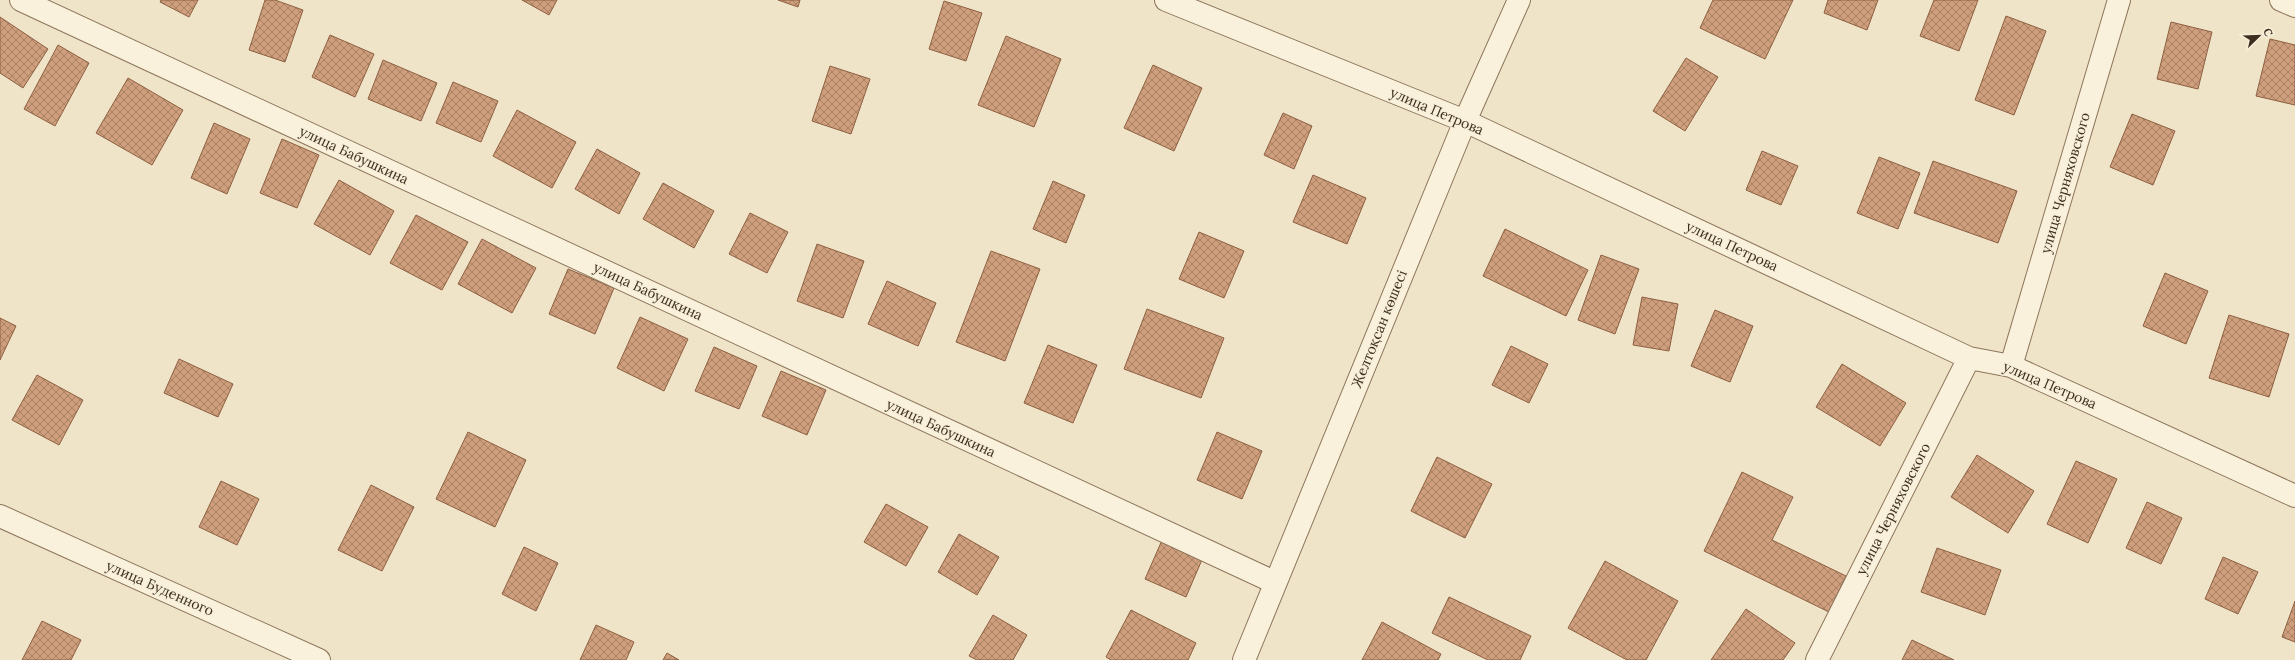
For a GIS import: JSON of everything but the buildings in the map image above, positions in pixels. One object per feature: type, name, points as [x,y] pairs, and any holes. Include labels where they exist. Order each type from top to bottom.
[{"type":"street","name":"улица Бабушкина","points":[[21,0],[1274,582]]},
{"type":"street","name":"улица Петрова","points":[[1166,0],[1465,121],[1969,358],[2011,366],[2295,496]]},
{"type":"street","name":"Желтоқсан көшесі","points":[[1244,660],[1274,582],[1465,121],[1519,0]]},
{"type":"street","name":"улица Черняховского","points":[[2011,366],[2119,0]]},
{"type":"street","points":[[2281,0],[2295,6]]},
{"type":"street","name":"улица Черняховского","points":[[1817,660],[1969,358]]},
{"type":"street","name":"улица Буденного","points":[[0,516],[319,660]]}]
